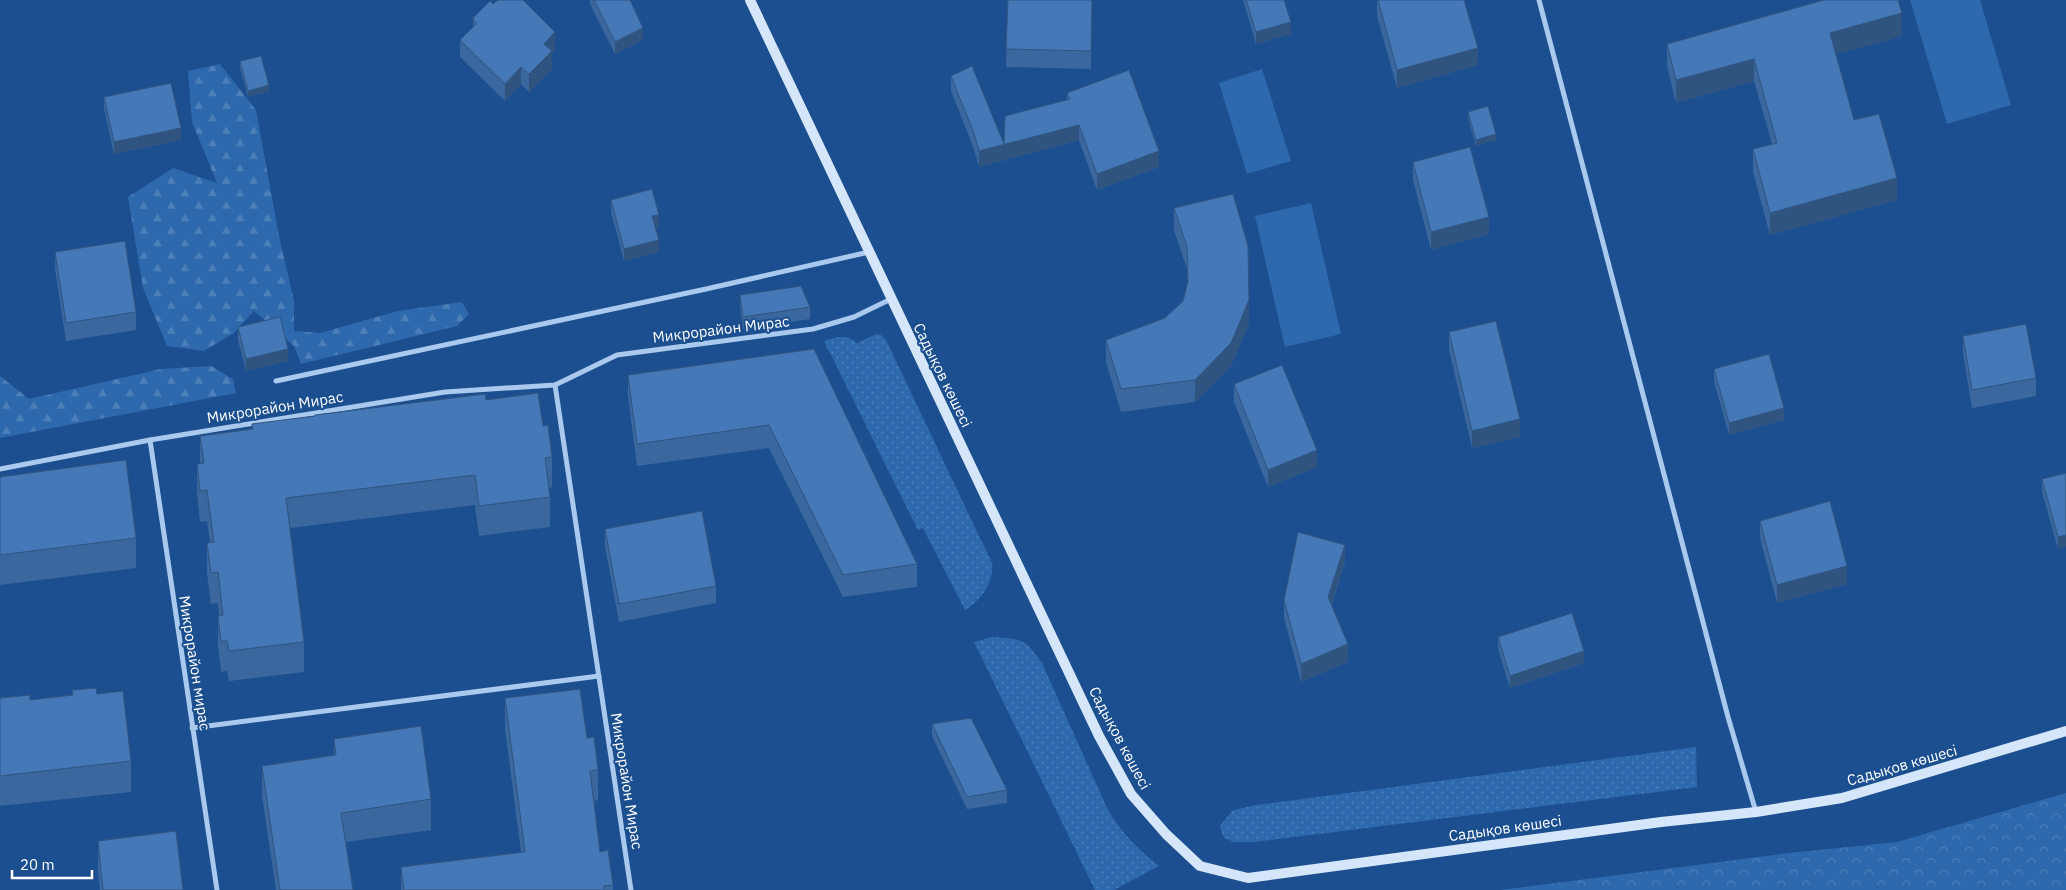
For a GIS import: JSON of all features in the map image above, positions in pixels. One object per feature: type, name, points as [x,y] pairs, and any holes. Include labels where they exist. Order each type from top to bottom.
[{"type":"street","name":"Садықов көшесі","points":[[750,0],[1104,744],[1131,794],[1166,834],[1200,866],[1248,878],[1661,822],[1756,812],[1842,798],[2066,731]]},
{"type":"street","points":[[1539,0],[1728,717],[1756,812]]},
{"type":"street","points":[[276,381],[706,290],[869,252]]},
{"type":"street","name":"Микрорайон Мирас","points":[[0,470],[150,440],[445,392],[555,385],[617,355],[813,329],[854,317],[891,299]]},
{"type":"street","name":"Микрорайон Мирас","points":[[555,385],[631,890]]},
{"type":"street","name":"Микрорайон мирас","points":[[150,440],[217,890]]},
{"type":"street","name":"Микрорайон Мирас","points":[[192,728],[598,676]]},
{"type":"green space","points":[[1910,0],[1980,0],[2011,105],[1947,124]]},
{"type":"green space","points":[[220,64],[256,110],[279,236],[294,301],[294,331],[320,333],[398,311],[462,302],[469,314],[457,326],[301,364],[294,346],[254,311],[234,333],[204,351],[167,346],[143,288],[128,197],[173,168],[217,183],[192,122],[188,71]]},
{"type":"green space","points":[[1262,69],[1291,161],[1247,174],[1219,83]]},
{"type":"green space","points":[[1311,203],[1341,334],[1285,347],[1255,216]]},
{"type":"green space","points":[[876,334],[881,335],[886,340],[992,563],[989,584],[976,602],[965,610],[923,528],[918,530],[824,341],[845,337],[857,343]]},
{"type":"green space","points":[[211,366],[233,379],[236,393],[0,438],[0,376],[29,399],[161,369]]},
{"type":"green space","points":[[992,637],[1022,641],[1027,644],[1042,663],[1108,810],[1131,841],[1159,866],[1114,890],[1095,890],[974,642]]},
{"type":"green space","points":[[1696,747],[1697,787],[1254,842],[1234,842],[1224,838],[1220,826],[1233,810],[1256,805]]},
{"type":"green space","points":[[2066,793],[2066,890],[1500,890],[1789,853],[1897,842]]},
{"type":"building","points":[[498,0],[523,0],[555,32],[544,44],[552,51],[529,74],[521,67],[505,84],[460,40],[476,24],[473,18],[490,1],[493,4]]},
{"type":"building","points":[[594,0],[630,0],[643,28],[615,42]]},
{"type":"building","points":[[1008,0],[1092,0],[1091,51],[1006,49]]},
{"type":"building","points":[[1246,0],[1284,0],[1291,22],[1256,32]]},
{"type":"building","points":[[1378,0],[1464,0],[1478,48],[1397,70]]},
{"type":"building","points":[[1824,0],[1898,0],[1902,13],[1830,33],[1854,120],[1879,114],[1897,178],[1770,213],[1753,149],[1777,143],[1754,59],[1676,80],[1667,44]]},
{"type":"building","points":[[261,56],[269,85],[248,91],[240,61]]},
{"type":"building","points":[[972,66],[1004,144],[1005,116],[1070,99],[1067,93],[1129,70],[1159,151],[1097,174],[1079,125],[979,151],[974,133],[951,76]]},
{"type":"building","points":[[171,83],[181,128],[114,142],[104,97]]},
{"type":"building","points":[[1488,106],[1496,134],[1476,140],[1468,112]]},
{"type":"building","points":[[1470,147],[1489,217],[1431,232],[1413,162]]},
{"type":"building","points":[[652,189],[659,215],[652,216],[659,240],[624,249],[611,200]]},
{"type":"building","points":[[1233,194],[1248,246],[1249,300],[1231,343],[1195,380],[1121,389],[1106,340],[1165,318],[1183,301],[1188,281],[1187,247],[1174,208]]},
{"type":"building","points":[[125,241],[136,312],[66,323],[55,252]]},
{"type":"building","points":[[801,286],[810,307],[743,317],[740,295]]},
{"type":"building","points":[[280,317],[288,349],[246,359],[238,327]]},
{"type":"building","points":[[1496,321],[1520,419],[1472,431],[1449,332]]},
{"type":"building","points":[[2026,324],[2036,378],[1972,390],[1963,336]]},
{"type":"building","points":[[814,349],[917,564],[843,575],[769,425],[637,444],[628,375]]},
{"type":"building","points":[[1769,354],[1784,408],[1729,423],[1714,369]]},
{"type":"building","points":[[1282,365],[1317,450],[1268,470],[1234,384]]},
{"type":"building","points":[[538,393],[543,426],[548,425],[552,457],[545,458],[550,497],[479,506],[475,475],[286,498],[304,642],[229,651],[227,641],[221,641],[218,616],[223,615],[218,572],[211,573],[207,543],[214,542],[207,490],[200,491],[197,464],[204,463],[200,436],[253,429],[252,424],[315,415],[485,394],[486,400]]},
{"type":"building","points":[[126,460],[136,538],[0,555],[0,477]]},
{"type":"building","points":[[2066,473],[2066,535],[2058,537],[2042,479]]},
{"type":"building","points":[[1830,501],[1847,566],[1777,585],[1760,521]]},
{"type":"building","points":[[702,511],[716,586],[619,604],[605,529]]},
{"type":"building","points":[[1298,532],[1345,545],[1328,597],[1348,644],[1301,664],[1284,600]]},
{"type":"building","points":[[1572,613],[1584,651],[1510,676],[1498,637]]},
{"type":"building","points":[[96,688],[97,694],[123,691],[131,761],[0,776],[0,698],[30,695],[30,700],[73,695],[72,690]]},
{"type":"building","points":[[580,689],[587,738],[594,737],[598,770],[590,771],[600,852],[608,850],[613,885],[604,886],[604,890],[404,890],[401,867],[525,852],[505,698]]},
{"type":"building","points":[[971,718],[1007,790],[967,797],[932,724]]},
{"type":"building","points":[[421,726],[431,799],[341,813],[353,890],[280,890],[262,766],[336,755],[334,739]]},
{"type":"building","points":[[176,831],[183,890],[103,890],[98,841]]}]
